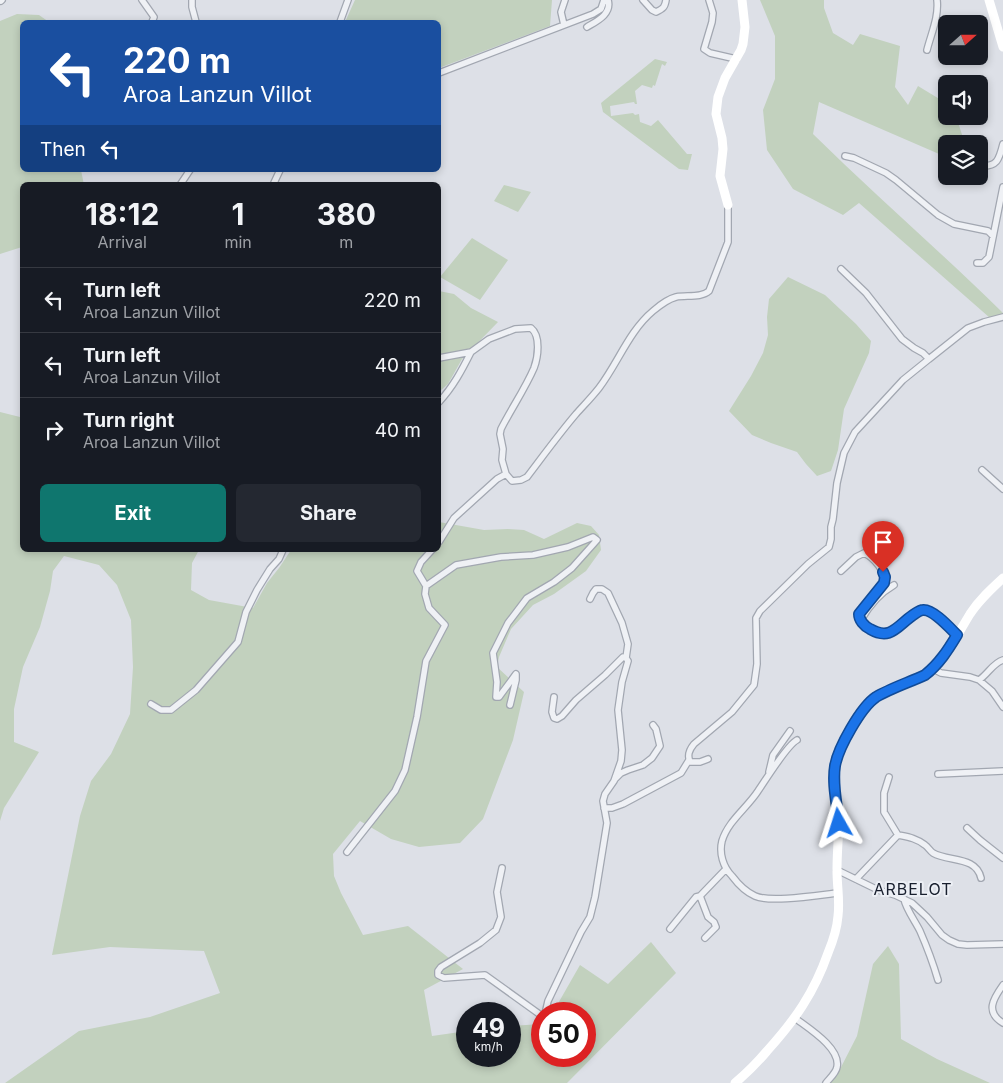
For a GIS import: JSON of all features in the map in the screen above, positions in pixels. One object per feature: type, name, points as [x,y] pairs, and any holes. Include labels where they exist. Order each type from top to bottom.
[{"type":"main road","points":[[728,206],[720,176],[723,149],[716,114],[718,96],[725,78],[741,50],[745,36],[742,0]]},
{"type":"main road","points":[[990,0],[1003,47]]},
{"type":"main road","points":[[735,1083],[754,1066],[795,1018],[814,987],[832,944],[838,916],[839,823],[835,792],[835,766],[842,746],[855,722],[871,701],[885,692],[925,675],[936,666],[977,604],[1003,578]]},
{"type":"street","points":[[142,0],[154,17],[153,20]]},
{"type":"street","points":[[192,0],[195,20]]},
{"type":"street","points":[[341,20],[348,0]]},
{"type":"street","points":[[564,26],[561,12],[565,0]]},
{"type":"street","points":[[441,72],[593,14],[601,9],[604,0]]},
{"type":"street","points":[[587,28],[606,14],[609,7],[608,0]]},
{"type":"street","points":[[643,0],[656,12],[663,9],[666,5],[666,0]]},
{"type":"street","points":[[710,0],[713,13],[712,22],[704,49],[710,53],[736,59]]},
{"type":"street","points":[[927,50],[937,17],[938,7],[936,0]]},
{"type":"street","points":[[988,167],[995,164],[1001,154],[1003,144]]},
{"type":"street","points":[[845,156],[854,158],[886,173],[938,215],[954,224],[988,230],[993,236]]},
{"type":"street","points":[[977,263],[983,263],[989,257],[1003,188]]},
{"type":"street","points":[[441,358],[471,352],[489,339],[515,328],[531,328],[535,331],[538,342],[535,366],[500,434],[503,449],[502,460],[506,474],[512,481],[527,477],[552,443],[599,388],[634,332],[651,312],[675,298],[702,295],[710,291],[728,242],[728,206]]},
{"type":"street","points":[[841,269],[866,293],[902,339],[930,359]]},
{"type":"street","points":[[604,808],[612,808],[623,804],[681,773],[689,760],[690,750],[694,744],[732,712],[754,685],[757,664],[756,618],[760,611],[808,564],[829,547],[837,483],[844,453],[855,432],[903,380],[968,328],[1003,317]]},
{"type":"street","points":[[441,400],[456,380],[471,352]]},
{"type":"street","points":[[982,470],[1003,489]]},
{"type":"street","points":[[441,539],[454,518],[506,474]]},
{"type":"street","points":[[426,586],[456,565],[501,557],[533,555],[568,546],[592,537],[596,539],[572,568],[554,582],[527,598],[508,623],[493,653],[497,682],[496,697],[499,697],[516,674],[510,705]]},
{"type":"street","points":[[151,704],[161,710],[171,710],[196,690],[238,642],[246,612],[257,590],[282,552]]},
{"type":"street","points":[[347,852],[396,791],[404,770],[417,717],[426,661],[445,625],[429,608],[426,586],[417,571],[421,562],[430,552]]},
{"type":"street","points":[[841,572],[856,557],[864,553],[869,555],[883,572],[885,577],[884,583],[859,614],[860,620],[868,628],[878,633],[887,634],[897,629],[914,614],[924,610],[938,617],[957,635]]},
{"type":"street","points":[[860,620],[877,598],[894,585]]},
{"type":"street","points":[[590,599],[596,589],[602,589],[608,593],[622,623],[628,644],[626,658],[628,664],[622,682],[618,710],[622,750],[621,761],[614,781]]},
{"type":"street","points":[[554,697],[552,712],[554,718],[557,719],[623,657],[626,658]]},
{"type":"street","points":[[979,680],[998,661],[1003,660]]},
{"type":"street","points":[[936,666],[937,671],[941,673],[979,680],[992,691],[1003,707]]},
{"type":"street","points":[[548,1002],[590,917],[605,842],[607,823],[603,801],[605,794],[621,774],[643,765],[657,752],[660,746],[656,729],[653,725]]},
{"type":"street","points":[[769,774],[773,755],[790,732]]},
{"type":"street","points":[[797,740],[789,747],[753,799],[732,823],[722,841],[721,856],[726,869],[736,882],[760,898],[770,899],[838,893]]},
{"type":"street","points":[[689,760],[690,762],[700,762],[708,759]]},
{"type":"street","points":[[938,774],[1003,771]]},
{"type":"street","points":[[889,777],[884,793],[884,812],[898,835],[915,838],[932,853],[972,865],[980,873],[981,878]]},
{"type":"street","points":[[968,828],[1003,858]]},
{"type":"street","points":[[856,879],[898,835]]},
{"type":"street","points":[[502,868],[497,892],[501,917],[496,930],[480,943],[441,967],[438,971],[438,976],[444,978],[485,975],[531,1006]]},
{"type":"street","points":[[670,929],[696,897],[700,896],[726,869]]},
{"type":"street","points":[[837,870],[878,890],[904,899],[918,908],[942,935],[949,940],[958,944],[968,945],[1003,944]]},
{"type":"street","points":[[700,896],[708,917],[714,922],[716,927],[705,938]]},
{"type":"street","points":[[904,899],[905,905],[920,932],[938,980]]},
{"type":"street","points":[[1003,985],[995,997],[992,1008],[996,1018],[1003,1023]]},
{"type":"street","points":[[795,1018],[818,1036],[832,1049],[836,1056],[837,1067],[826,1083]]},
{"type":"green space","points":[[355,0],[552,0],[550,26],[441,67],[441,20],[346,20]]},
{"type":"green space","points":[[760,0],[824,0],[824,8],[833,33],[853,45],[860,34],[900,46],[895,87],[908,105],[918,86],[938,98],[938,125],[959,125],[962,135],[938,135],[938,154],[819,102],[813,134],[980,290],[1003,315],[990,318],[859,203],[843,215],[793,189],[767,150],[763,110],[775,79],[775,36]]},
{"type":"green space","points":[[17,14],[39,15],[46,20],[20,20],[20,172],[81,172],[83,182],[20,182],[20,248],[0,254],[0,21]]},
{"type":"green space","points":[[655,59],[667,62],[665,66],[662,64],[655,86],[653,85],[652,88],[642,85],[635,91],[637,104],[634,102],[610,106],[611,116],[639,114],[640,122],[651,126],[658,120],[687,154],[692,154],[688,170],[679,169],[603,112],[601,103]]},
{"type":"green space","points":[[504,185],[531,192],[518,212],[494,201]]},
{"type":"green space","points":[[472,238],[508,260],[480,300],[441,278]]},
{"type":"green space","points":[[788,277],[825,295],[871,341],[869,353],[844,409],[838,450],[831,471],[817,476],[797,452],[752,435],[729,411],[763,353],[768,335],[769,299]]},
{"type":"green space","points":[[441,291],[454,294],[471,308],[498,322],[462,359],[448,384],[441,390]]},
{"type":"green space","points":[[0,412],[20,417],[20,552],[198,552],[192,563],[191,590],[209,600],[253,608],[267,583],[290,552],[441,552],[441,522],[484,530],[524,530],[544,539],[577,523],[591,526],[599,535],[601,550],[586,571],[554,594],[533,605],[511,629],[499,657],[497,667],[524,692],[513,740],[483,819],[460,843],[419,847],[391,839],[360,821],[333,854],[334,876],[363,935],[408,926],[463,969],[424,990],[432,1036],[456,1033],[456,1067],[521,1067],[521,1025],[531,1025],[531,1067],[583,1067],[567,1083],[5,1083],[79,1031],[150,1017],[220,993],[204,951],[110,947],[52,955],[80,816],[91,781],[111,754],[130,714],[133,667],[131,620],[117,585],[99,565],[64,556],[53,571],[50,591],[40,627],[23,667],[14,709],[14,742],[39,752],[4,808],[0,821]]},
{"type":"green space","points":[[651,942],[676,973],[596,1054],[596,1002],[559,1002],[580,965],[608,984]]},
{"type":"green space","points":[[888,946],[899,964],[901,1039],[937,1059],[990,1083],[824,1083],[837,1075],[857,1036],[873,964]]},
{"type":"district","name":"ARBELOT","points":[[913,889]]},
{"type":"route","points":[[839,823],[835,792],[835,766],[842,746],[851,729],[866,706],[876,697],[925,675],[936,666],[957,635],[938,617],[924,610],[914,614],[897,629],[887,634],[878,633],[868,628],[859,618],[859,614],[884,583],[885,577],[883,572]]}]
